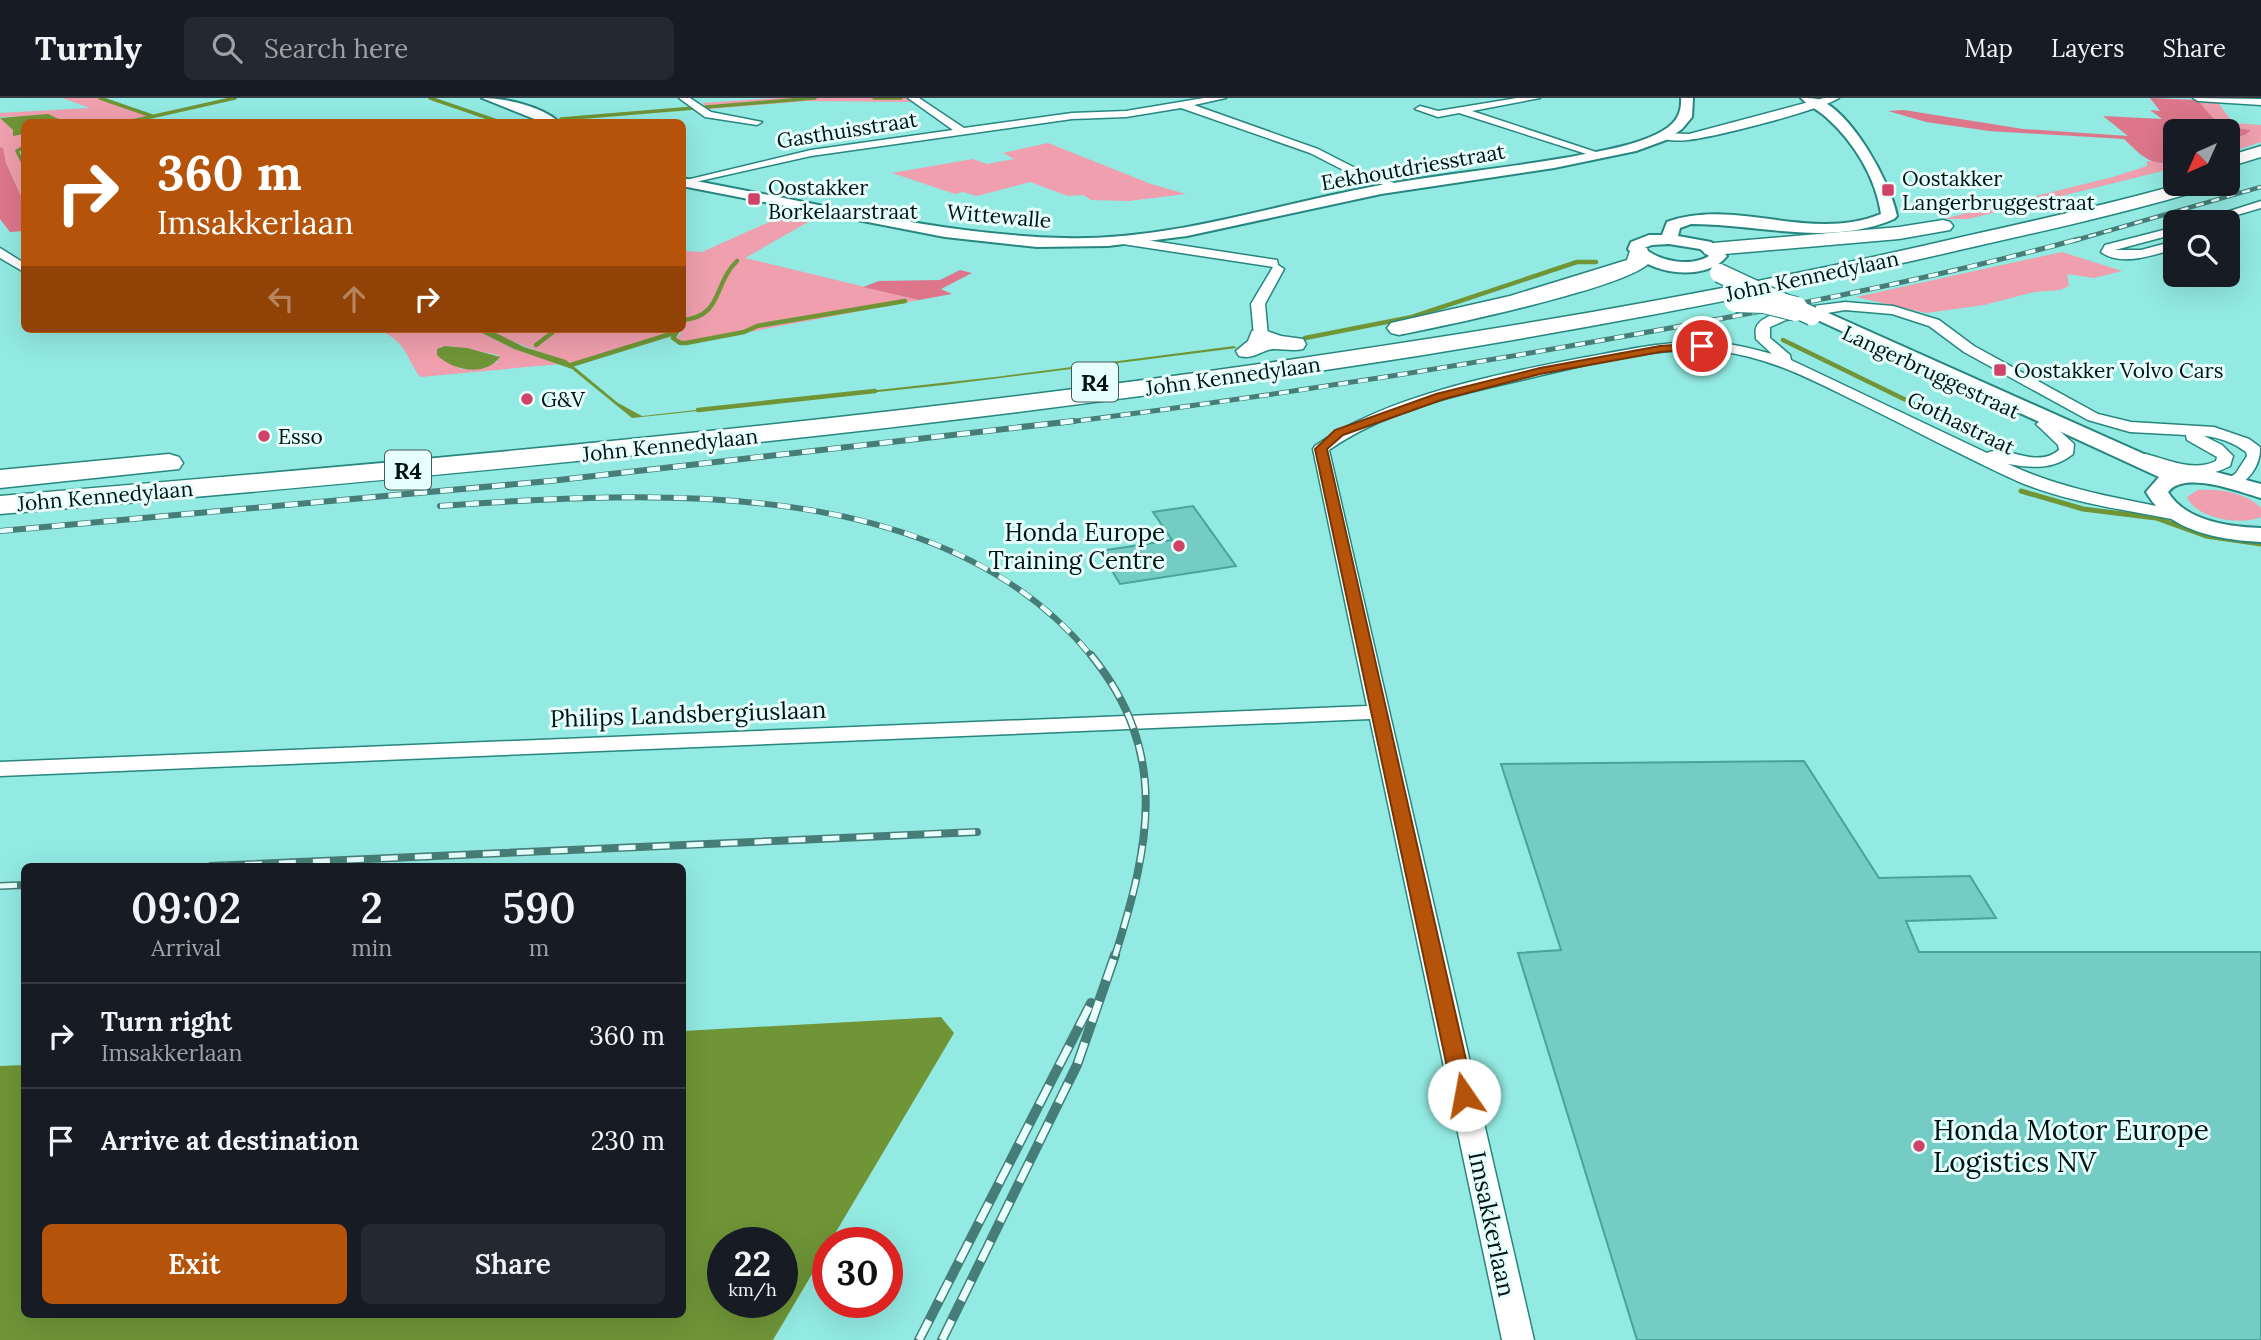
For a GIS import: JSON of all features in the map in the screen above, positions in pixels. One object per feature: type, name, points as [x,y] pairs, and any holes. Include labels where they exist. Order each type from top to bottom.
[{"type":"highway","points":[[2240,156],[2261,148]]},
{"type":"highway","points":[[2240,162],[2261,165]]},
{"type":"highway","name":"John Kennedylaan","points":[[0,481],[252,464],[326,454],[827,407],[1179,366],[1581,303],[1782,265],[1983,223],[2163,178]]},
{"type":"highway","name":"John Kennedylaan","points":[[0,489],[270,468],[341,458],[849,411],[1221,365],[1696,288],[1976,229],[2163,178]]},
{"type":"highway","name":"John Kennedylaan","points":[[0,505],[619,451],[1107,393],[1386,354],[1611,317],[1819,276],[2090,216],[2163,195]]},
{"type":"highway","points":[[1107,393],[1412,355],[1590,327],[1735,300],[1764,301],[1809,308],[2090,216]]},
{"type":"highway","points":[[1713,264],[1968,221]]},
{"type":"highway","points":[[1375,332],[1498,307],[1577,286],[1635,265],[1640,261],[1639,253]]},
{"type":"highway","points":[[1179,366],[1255,344],[1306,343]]},
{"type":"highway","points":[[0,481],[169,463]]},
{"type":"street","points":[[488,98],[545,119]]},
{"type":"street","points":[[684,98],[713,116],[757,122]]},
{"type":"street","name":"Gasthuisstraat","points":[[686,182],[811,153],[1072,116],[1126,114],[1177,101],[1221,98]]},
{"type":"street","points":[[1420,109],[1438,114],[1535,98]]},
{"type":"street","name":"Eekhoutdriesstraat","points":[[1119,240],[1217,227],[1399,187],[1529,169],[1600,155],[1662,136],[1685,119],[1689,110],[1687,98]]},
{"type":"street","points":[[1662,136],[1689,137],[1779,115],[1813,100],[1834,98]]},
{"type":"street","points":[[2198,98],[2261,102]]},
{"type":"street","points":[[914,99],[963,132]]},
{"type":"street","name":"Langerbruggestraat","points":[[1669,239],[1673,225],[1689,219],[1798,228],[1874,224],[1889,216],[1872,164],[1831,112],[1813,100]]},
{"type":"street","name":"Gasthuisstraat","points":[[1177,101],[1314,151],[1357,173],[1399,187]]},
{"type":"street","points":[[1459,110],[1600,155]]},
{"type":"street","name":"Wittewalle","points":[[686,182],[859,218],[973,236],[1069,243],[1119,240],[1276,266],[1258,304],[1255,344]]},
{"type":"street","points":[[2240,210],[2261,204]]},
{"type":"street","points":[[2163,233],[2109,248],[2107,252],[2122,257],[2163,248]]},
{"type":"street","name":"Langerbruggestraat","points":[[1713,264],[1695,242],[1669,239],[1642,242],[1636,249],[1639,253],[1669,264],[1713,264],[2104,445],[2166,484]]},
{"type":"street","points":[[0,252],[21,266]]},
{"type":"street","points":[[1800,368],[1763,340],[1761,333],[1765,324],[1783,317],[1844,306],[1893,310],[1934,323],[1969,349],[2092,417],[2130,428],[2214,432],[2243,442],[2254,450],[2255,456],[2248,470],[2232,482]]},
{"type":"street","name":"Langerbruggestraat","points":[[1809,308],[2166,484],[2232,482],[2261,491]]},
{"type":"street","name":"Imsakkerlaan","points":[[1518,1340],[1321,449],[1328,440],[1372,420],[1440,396],[1540,371],[1677,346],[1714,346],[1751,351],[1800,368]]},
{"type":"street","name":"Gothastraat","points":[[1800,368],[2025,478],[2059,490],[2182,516]]},
{"type":"street","points":[[1943,440],[2006,458],[2032,462],[2055,460],[2067,451],[2066,444],[2044,424]]},
{"type":"street","points":[[2104,445],[2181,469],[2202,470],[2224,463],[2225,456],[2216,447],[2168,429]]},
{"type":"street","name":"Langerbruggestraat","points":[[2166,484],[2164,504],[2182,516],[2223,530],[2261,535]]},
{"type":"street","name":"Gothastraat","points":[[2108,500],[2150,498],[2166,484]]},
{"type":"street","name":"Philips Landsbergiuslaan","points":[[0,769],[1379,712]]},
{"type":"shaded area","points":[[62,98],[100,98],[154,116],[138,119],[0,117],[0,113],[90,108]]},
{"type":"shaded area","points":[[777,98],[906,98],[911,102],[806,101],[710,109],[702,103]]},
{"type":"shaded area","points":[[2150,98],[2198,100],[2216,119],[2163,119],[2163,163],[2141,155],[2124,139],[1989,131],[1926,122],[1888,111],[1904,110],[2023,129],[2128,136],[2103,116],[2162,119],[2150,110],[2160,111]]},
{"type":"shaded area","points":[[2198,100],[2217,101],[2230,119],[2214,119]]},
{"type":"shaded area","points":[[48,114],[59,119],[21,119],[21,135],[13,136],[13,130],[0,118]]},
{"type":"shaded area","points":[[0,118],[13,130],[13,135],[21,134],[21,149],[17,151],[21,159],[21,196],[6,163],[3,149],[0,147]]},
{"type":"shaded area","points":[[2240,124],[2261,125],[2261,142],[2240,149],[2240,136],[2250,130],[2240,128]]},
{"type":"shaded area","points":[[2240,128],[2251,130],[2240,136]]},
{"type":"shaded area","points":[[1048,143],[1151,184],[1186,194],[1129,201],[1091,200],[1083,195],[1068,196],[1030,182],[977,196],[963,192],[955,194],[892,173],[973,159],[987,164],[1014,159],[1003,153]]},
{"type":"shaded area","points":[[0,147],[3,148],[6,163],[21,196],[21,231],[10,232],[0,219]]},
{"type":"shaded area","points":[[2147,161],[2163,162],[2163,171],[1968,219],[1943,219],[2113,177],[2147,166]]},
{"type":"shaded area","points":[[796,210],[824,213],[745,258],[919,300],[685,344],[675,340],[681,333],[686,333],[686,251],[702,252]]},
{"type":"shaded area","points":[[2062,252],[2122,271],[2094,278],[2067,274],[2069,286],[2060,290],[2034,292],[1984,305],[1926,313],[1856,297]]},
{"type":"shaded area","points":[[960,270],[972,273],[941,289],[952,294],[919,300],[863,287],[879,281],[940,280]]},
{"type":"shaded area","points":[[385,333],[482,333],[514,349],[560,364],[420,377],[404,349]],"holes":[[[451,346],[498,355],[497,362],[476,369],[461,369],[440,347]]]},
{"type":"shaded area","points":[[482,333],[496,333],[524,347],[566,360],[618,403],[642,416],[995,377],[1234,346],[1237,348],[944,385],[632,418],[572,369],[514,349]]},
{"type":"shaded area","points":[[496,333],[666,333],[657,339],[573,364]]},
{"type":"shaded area","points":[[445,346],[467,348],[500,357],[486,367],[469,370],[451,365],[437,355],[437,349]]},
{"type":"shaded area","points":[[2198,490],[2223,491],[2247,498],[2261,508],[2261,517],[2243,521],[2209,515],[2192,505],[2187,497]]},
{"type":"shaded area","points":[[941,1017],[954,1033],[839,1227],[812,1227],[812,1274],[798,1298],[798,1227],[707,1227],[707,1318],[786,1318],[773,1340],[0,1340],[0,1066],[21,1065],[21,1318],[686,1318],[686,1031]]},
{"type":"building","name":"Honda Europe Training Centre","points":[[1193,506],[1236,566],[1120,584],[1100,551],[1172,540],[1153,512]]},
{"type":"building","name":"Honda Motor Europe Logistics NV","points":[[1804,761],[1879,878],[1970,876],[1996,918],[1906,921],[1919,952],[2261,952],[2261,1340],[1637,1340],[1518,953],[1561,950],[1501,764]]},
{"type":"waterway","points":[[100,98],[152,116]]},
{"type":"waterway","points":[[141,119],[235,98]]},
{"type":"waterway","points":[[430,98],[491,119]]},
{"type":"waterway","points":[[561,119],[815,98]]},
{"type":"waterway","points":[[874,98],[901,98]]},
{"type":"waterway","points":[[21,149],[17,151],[21,159]]},
{"type":"waterway","points":[[686,319],[705,313],[737,261]]},
{"type":"waterway","points":[[1305,338],[1412,317],[1577,262],[1596,262]]},
{"type":"waterway","points":[[676,333],[673,338],[680,343],[686,343],[744,332],[757,326],[905,301]]},
{"type":"waterway","points":[[536,345],[552,333]]},
{"type":"waterway","points":[[571,365],[674,333]]},
{"type":"waterway","points":[[1783,340],[1953,423]]},
{"type":"waterway","points":[[698,410],[875,391]]},
{"type":"waterway","points":[[1949,421],[1996,444]]},
{"type":"waterway","points":[[2021,491],[2083,509],[2156,518],[2206,536],[2261,544]]},
{"type":"railway","points":[[2073,241],[2261,187]]},
{"type":"railway","points":[[1061,423],[1335,385],[1668,328],[1904,282],[2079,239]]},
{"type":"railway","points":[[0,531],[550,481],[1074,421]]},
{"type":"railway","points":[[440,506],[611,497],[700,499],[790,507],[876,524],[957,554],[1030,597],[1092,657]]},
{"type":"railway","points":[[1091,655],[1116,692],[1133,728],[1143,765],[1146,801],[1137,877],[1115,956]]},
{"type":"railway","points":[[279,863],[977,832]]},
{"type":"railway","points":[[0,886],[21,885]]},
{"type":"railway","points":[[942,1340],[1077,1065],[1115,955]]},
{"type":"railway","points":[[919,1340],[1091,1003]]},
{"type":"place","name":"Oostakker Langerbruggestraat","points":[[1888,190]]},
{"type":"place","name":"Oostakker Borkelaarstraat","points":[[754,199]]},
{"type":"place","name":"Oostakker Volvo Cars","points":[[2000,370]]},
{"type":"place","name":"G&V","points":[[527,399]]},
{"type":"place","name":"Esso","points":[[264,436]]},
{"type":"place","name":"Honda Europe Training Centre","points":[[1179,546]]},
{"type":"place","name":"Honda Motor Europe Logistics NV","points":[[1919,1146]]},
{"type":"route","points":[[1464,1095],[1321,449],[1339,433],[1440,396],[1540,371],[1677,346],[1702,346]]}]
